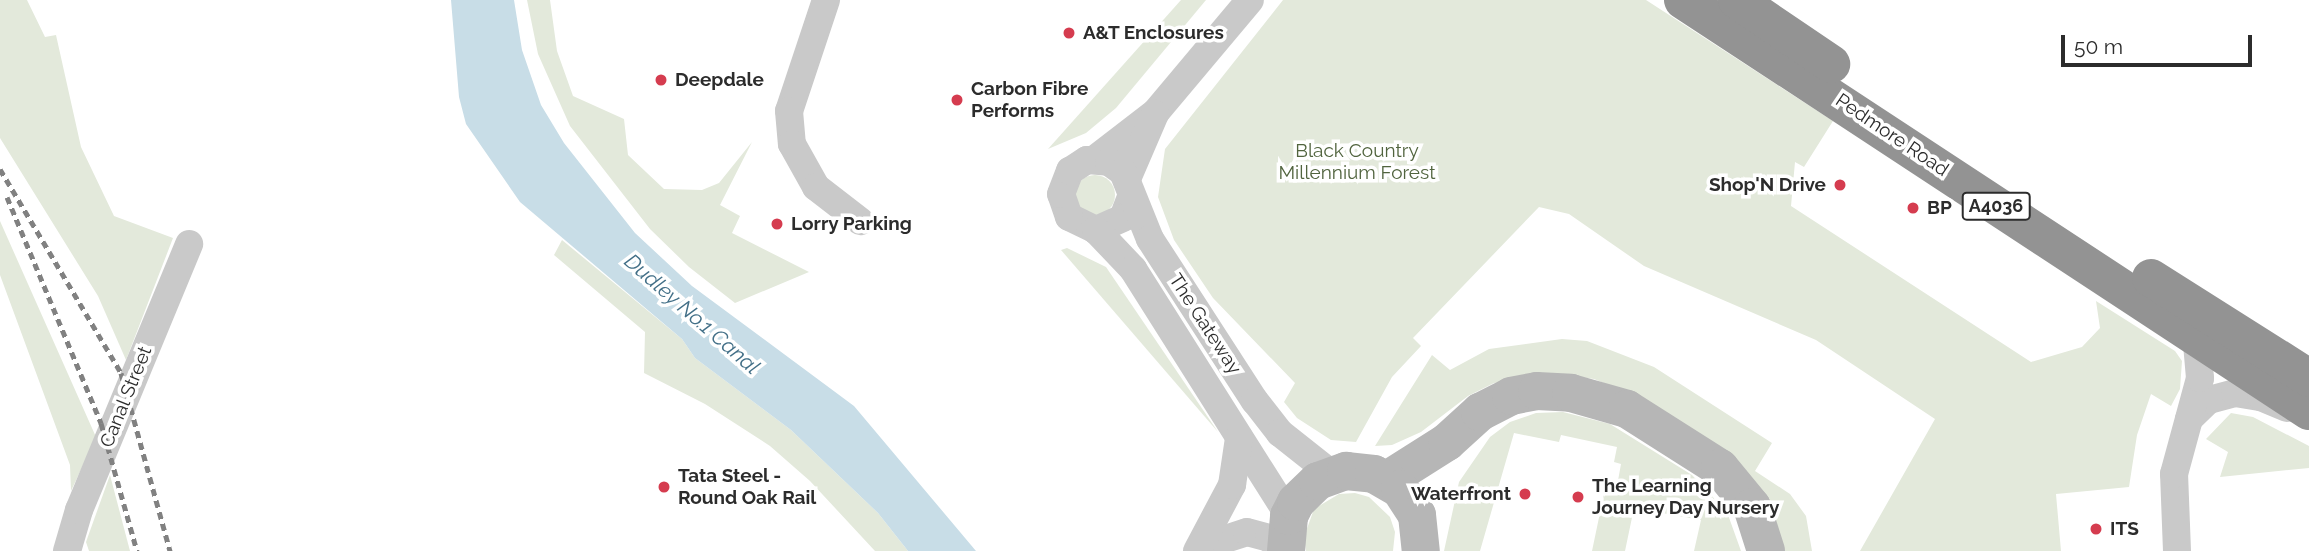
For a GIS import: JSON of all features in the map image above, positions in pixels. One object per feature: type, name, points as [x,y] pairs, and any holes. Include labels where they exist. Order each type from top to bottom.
[{"type":"highway","name":"Pedmore Road","points":[[1684,0],[2197,340],[2309,411]]},
{"type":"highway","name":"Pedmore Road","points":[[1737,0],[2135,268],[2309,378]]},
{"type":"street","points":[[826,0],[789,111],[792,144],[816,187],[860,221]]},
{"type":"street","name":"The Gateway","points":[[1250,0],[1156,112],[1095,159],[1070,171],[1061,194],[1069,218],[1096,230],[1133,269],[1239,439],[1287,539]]},
{"type":"street","name":"The Gateway","points":[[1096,230],[1122,218],[1129,188],[1156,112]]},
{"type":"street","points":[[1095,159],[1117,167],[1129,188]]},
{"type":"street","name":"The Gateway","points":[[1129,188],[1150,239],[1255,401],[1280,433],[1332,474]]},
{"type":"street","name":"Canal Street","points":[[67,551],[79,510],[189,244]]},
{"type":"street","points":[[2177,551],[2174,474],[2200,378],[2197,340]]},
{"type":"street","points":[[1387,480],[1447,442],[1480,412],[1511,396],[1537,391],[1597,399],[1627,410],[1720,468],[1752,507],[1766,551]]},
{"type":"street","points":[[2189,419],[2209,400],[2235,394],[2261,397],[2309,417]]},
{"type":"street","points":[[1199,549],[1232,485],[1239,439]]},
{"type":"street","points":[[1421,541],[1447,442]]},
{"type":"street","points":[[1199,549],[1247,532],[1269,538],[1287,539],[1306,490],[1332,474],[1360,471],[1387,480],[1410,501],[1421,541]]},
{"type":"green space","points":[[0,0],[27,0],[45,37],[56,35],[81,147],[114,216],[173,238],[126,360],[98,296],[0,138]]},
{"type":"green space","points":[[527,0],[550,0],[557,51],[573,96],[624,119],[628,155],[664,189],[702,190],[719,183],[752,142],[720,205],[740,216],[732,233],[809,272],[735,303],[689,267],[650,229],[570,126],[538,54]]},
{"type":"green space","points":[[1181,0],[1206,0],[1116,108],[1086,133],[1048,149]]},
{"type":"green space","name":"Black Country Millennium Forest","points":[[1283,0],[1646,0],[1833,121],[1804,167],[1795,162],[1791,206],[2031,362],[2082,347],[2100,328],[2096,301],[2175,351],[2182,361],[2180,389],[2171,406],[2151,394],[2137,435],[2129,487],[2056,494],[2061,551],[1860,551],[1935,419],[1816,340],[1644,266],[1569,214],[1539,207],[1413,338],[1421,346],[1392,377],[1356,442],[1331,440],[1297,418],[1284,402],[1295,383],[1213,298],[1174,240],[1158,197],[1165,149]]},
{"type":"green space","points":[[1095,175],[1109,181],[1115,195],[1109,209],[1095,215],[1081,209],[1075,195],[1081,181]]},
{"type":"green space","points":[[0,221],[96,437],[71,491],[70,465],[0,275]]},
{"type":"green space","points":[[562,240],[682,339],[695,358],[791,430],[878,513],[908,551],[875,551],[810,481],[770,446],[705,404],[644,373],[645,332],[554,255]]},
{"type":"green space","points":[[1067,248],[1106,267],[1218,432],[1061,250]]},
{"type":"green space","points":[[1562,339],[1587,341],[1654,367],[1772,443],[1755,471],[1790,494],[1806,516],[1812,551],[1779,551],[1631,394],[1594,379],[1559,374],[1494,383],[1468,396],[1421,432],[1392,445],[1375,446],[1432,355],[1450,370],[1489,349]]},
{"type":"green space","points":[[1563,412],[1610,424],[1692,475],[1727,512],[1741,551],[1694,551],[1701,520],[1634,508],[1625,551],[1592,551],[1606,484],[1617,486],[1621,464],[1614,462],[1617,447],[1561,435],[1559,442],[1514,433],[1480,551],[1444,551],[1459,482],[1490,437],[1510,422],[1536,413]]},
{"type":"green space","points":[[2231,413],[2253,417],[2309,446],[2309,468],[2220,477],[2228,452],[2206,439]]},
{"type":"green space","points":[[110,475],[130,551],[89,551],[86,542]]},
{"type":"green space","points":[[1355,493],[1369,497],[1390,517],[1395,532],[1393,551],[1306,551],[1304,537],[1314,509],[1339,494]]},
{"type":"water","name":"Dudley No.1 Canal","points":[[451,0],[514,0],[522,50],[541,105],[564,143],[635,233],[692,286],[854,406],[976,551],[908,551],[878,513],[791,430],[695,358],[682,339],[520,202],[466,124],[459,97]]},
{"type":"railway","points":[[0,169],[121,373],[170,551]]},
{"type":"railway","points":[[7,197],[101,423],[137,551]]},
{"type":"place","name":"A&T Enclosures","points":[[1069,33]]},
{"type":"place","name":"Deepdale","points":[[661,80]]},
{"type":"place","name":"Carbon Fibre Performs","points":[[957,100]]},
{"type":"place","name":"Shop'N Drive","points":[[1840,185]]},
{"type":"place","name":"BP","points":[[1913,208]]},
{"type":"place","name":"Lorry Parking","points":[[777,224]]},
{"type":"place","name":"Tata Steel - Round Oak Rail","points":[[664,487]]},
{"type":"place","name":"Waterfront","points":[[1525,494]]},
{"type":"place","name":"The Learning Journey Day Nursery","points":[[1578,497]]},
{"type":"place","name":"ITS","points":[[2096,529]]}]
